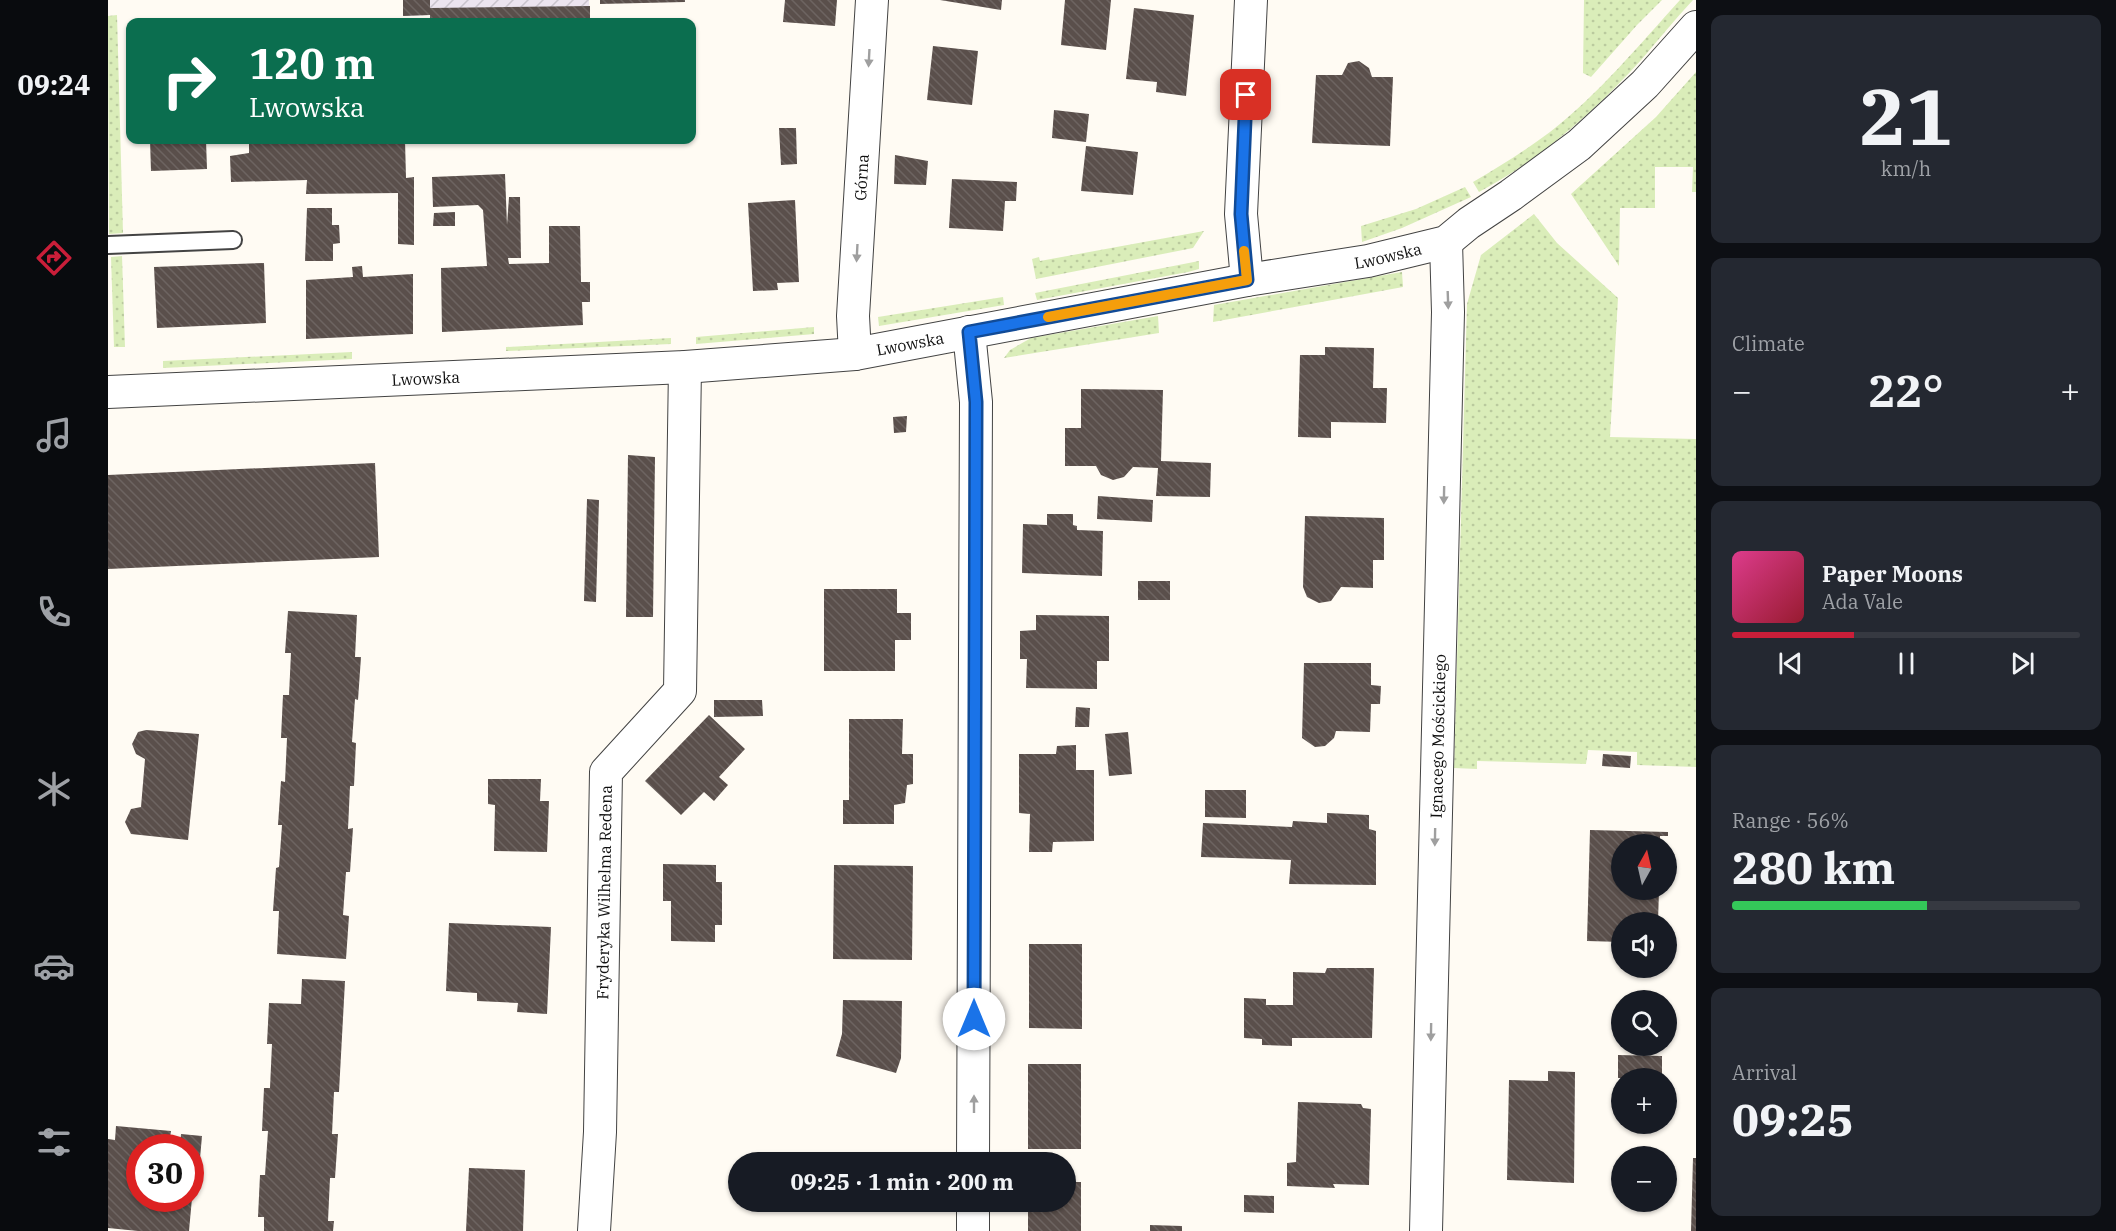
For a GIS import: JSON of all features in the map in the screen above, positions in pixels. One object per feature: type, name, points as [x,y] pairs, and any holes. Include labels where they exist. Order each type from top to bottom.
[{"type":"street","name":"Górna","points":[[855,354],[853,316],[872,0]]},
{"type":"street","points":[[1247,280],[1241,214],[1251,0]]},
{"type":"street","name":"Lwowska","points":[[108,392],[685,367],[855,354],[1247,280],[1368,261],[1446,242],[1468,223],[1511,195],[1579,145],[1645,84],[1696,27]]},
{"type":"street","name":"Ignacego Mościckiego","points":[[1426,1231],[1449,312],[1446,242]]},
{"type":"street","points":[[969,332],[976,413],[973,1152]]},
{"type":"street","name":"Fryderyka Wilhelma Redena","points":[[594,1231],[600,1132],[606,772],[680,691],[685,367]]},
{"type":"street","points":[[973,1212],[973,1231]]},
{"type":"lane","points":[[108,245],[233,240]]},
{"type":"shaded area","points":[[403,0],[589,0],[590,18],[430,18],[430,15],[403,16]]},
{"type":"green space","points":[[1584,0],[1662,0],[1591,77],[1583,73]]},
{"type":"green space","points":[[1680,0],[1693,0],[1642,59],[1605,97],[1566,133],[1524,165],[1479,192],[1473,182],[1532,145],[1568,117],[1618,69]]},
{"type":"green space","points":[[117,15],[123,233],[109,234],[108,16]]},
{"type":"green space","points":[[1696,72],[1696,192],[1692,192],[1693,167],[1655,167],[1655,208],[1620,208],[1619,266],[1571,194],[1656,117]]},
{"type":"green space","points":[[1465,187],[1471,197],[1402,228],[1362,242],[1361,226],[1416,209]]},
{"type":"green space","points":[[1534,214],[1557,243],[1618,298],[1610,437],[1696,439],[1696,767],[1637,765],[1637,752],[1588,750],[1586,764],[1477,761],[1477,769],[1454,768],[1467,304],[1481,255]]},
{"type":"green space","points":[[1204,231],[1193,248],[1036,279],[1032,259],[1039,257],[1040,261]]},
{"type":"green space","points":[[122,256],[125,347],[114,347],[111,257]]},
{"type":"green space","points":[[1199,261],[1199,269],[1188,272],[1037,300],[1035,293]]},
{"type":"green space","points":[[1402,272],[1403,287],[1213,322],[1214,305]]},
{"type":"green space","points":[[1003,297],[1004,305],[879,326],[878,317]]},
{"type":"green space","points":[[1158,316],[1159,333],[1004,358],[1010,350],[1031,338]]},
{"type":"green space","points":[[814,327],[814,334],[696,344],[696,337]]},
{"type":"green space","points":[[671,338],[671,344],[506,351],[506,347]]},
{"type":"green space","points":[[352,352],[352,359],[163,368],[163,361]]},
{"type":"building","points":[[403,0],[430,0],[430,8],[590,6],[590,18],[403,16]]},
{"type":"building","points":[[600,0],[685,0],[685,2],[600,4]]},
{"type":"building","points":[[785,0],[837,0],[835,26],[783,22]]},
{"type":"building","points":[[940,0],[1002,0],[1001,10]]},
{"type":"building","points":[[1065,0],[1111,0],[1106,50],[1061,45]]},
{"type":"building","points":[[1134,8],[1194,15],[1186,96],[1156,92],[1157,82],[1126,79]]},
{"type":"building","points":[[933,46],[978,51],[972,105],[927,100]]},
{"type":"building","points":[[1359,61],[1369,68],[1372,77],[1393,77],[1390,146],[1312,143],[1316,75],[1342,75],[1348,63]]},
{"type":"building","points":[[1054,110],[1089,114],[1086,142],[1052,138]]},
{"type":"building","points":[[779,128],[796,128],[797,164],[781,165]]},
{"type":"building","points":[[150,144],[206,144],[207,169],[151,171]]},
{"type":"building","points":[[249,144],[405,144],[406,178],[414,177],[414,245],[398,244],[398,193],[306,194],[307,180],[231,182],[230,156],[249,153]]},
{"type":"building","points":[[1086,146],[1138,152],[1133,195],[1081,191]]},
{"type":"building","points":[[895,155],[928,161],[926,185],[894,184]]},
{"type":"building","points":[[505,174],[507,225],[509,197],[520,197],[521,258],[508,258],[509,264],[549,263],[549,226],[580,226],[581,282],[590,282],[590,302],[582,302],[583,325],[442,332],[441,268],[487,266],[483,210],[478,205],[433,207],[432,177]]},
{"type":"building","points":[[952,179],[1017,182],[1016,201],[1005,201],[1003,231],[949,228]]},
{"type":"building","points":[[795,200],[799,282],[777,283],[778,290],[753,291],[748,203]]},
{"type":"building","points":[[307,208],[332,208],[332,225],[339,225],[340,243],[333,244],[333,261],[305,261]]},
{"type":"building","points":[[455,212],[455,226],[433,226],[434,213]]},
{"type":"building","points":[[264,263],[266,323],[157,328],[154,267]]},
{"type":"building","points":[[362,266],[363,277],[413,274],[413,334],[306,339],[306,280],[353,277],[352,267]]},
{"type":"building","points":[[1325,347],[1374,348],[1373,388],[1387,388],[1386,423],[1331,422],[1331,438],[1298,437],[1300,355],[1325,355]]},
{"type":"building","points":[[1081,389],[1163,390],[1161,461],[1211,463],[1210,497],[1156,496],[1158,468],[1133,467],[1124,477],[1113,480],[1101,475],[1096,466],[1065,466],[1065,428],[1081,428]]},
{"type":"building","points":[[907,416],[906,432],[894,433],[893,417]]},
{"type":"building","points":[[628,455],[655,457],[653,617],[626,617]]},
{"type":"building","points":[[375,463],[379,557],[108,569],[108,475]]},
{"type":"building","points":[[1098,496],[1153,500],[1152,522],[1097,519]]},
{"type":"building","points":[[587,499],[599,500],[596,602],[584,601]]},
{"type":"building","points":[[1047,514],[1073,514],[1073,525],[1077,526],[1077,530],[1103,531],[1102,576],[1022,573],[1023,524],[1047,525]]},
{"type":"building","points":[[1305,516],[1384,518],[1384,560],[1373,560],[1373,588],[1341,587],[1331,601],[1319,603],[1307,597],[1303,587]]},
{"type":"building","points":[[1138,581],[1170,581],[1170,600],[1138,600]]},
{"type":"building","points":[[824,589],[897,589],[897,613],[911,613],[911,640],[895,640],[895,671],[824,671]]},
{"type":"building","points":[[288,611],[357,615],[355,657],[361,657],[352,742],[356,743],[354,786],[350,786],[348,829],[353,828],[350,872],[346,872],[343,915],[349,916],[346,959],[277,954],[279,911],[273,911],[282,825],[278,825],[281,781],[285,782],[287,738],[281,738],[283,695],[289,695],[291,653],[285,653]]},
{"type":"building","points":[[1036,615],[1109,616],[1109,661],[1097,661],[1097,689],[1026,688],[1027,659],[1020,659],[1020,631],[1036,630]]},
{"type":"building","points":[[1304,663],[1371,663],[1371,685],[1381,686],[1380,704],[1371,704],[1370,732],[1336,731],[1334,738],[1325,746],[1315,747],[1302,738]]},
{"type":"building","points":[[714,700],[762,700],[763,716],[714,717]]},
{"type":"building","points":[[1076,707],[1090,708],[1089,727],[1075,727]]},
{"type":"building","points":[[709,715],[745,749],[719,777],[728,785],[714,801],[704,792],[681,815],[645,781]]},
{"type":"building","points":[[849,719],[903,719],[902,754],[913,754],[913,784],[907,785],[905,803],[894,805],[894,824],[843,824],[843,800],[849,800]]},
{"type":"building","points":[[146,730],[199,734],[188,840],[131,834],[125,822],[131,809],[141,807],[145,759],[136,754],[132,744],[138,732]]},
{"type":"building","points":[[1128,732],[1132,774],[1109,776],[1105,734]]},
{"type":"building","points":[[1076,745],[1076,770],[1094,770],[1094,841],[1053,842],[1052,852],[1029,852],[1030,814],[1019,813],[1019,754],[1056,754],[1057,746]]},
{"type":"building","points":[[1603,754],[1631,756],[1630,768],[1602,766]]},
{"type":"building","points":[[488,779],[541,779],[540,801],[549,801],[547,852],[494,851],[495,805],[488,804]]},
{"type":"building","points":[[1205,790],[1246,790],[1246,818],[1205,817]]},
{"type":"building","points":[[1327,813],[1369,815],[1369,829],[1376,831],[1376,885],[1289,884],[1291,860],[1201,857],[1203,823],[1292,827],[1293,821],[1327,823]]},
{"type":"building","points":[[1590,830],[1668,832],[1668,834],[1611,834],[1611,900],[1659,900],[1658,912],[1611,912],[1611,942],[1587,941]]},
{"type":"building","points":[[663,864],[716,865],[716,882],[722,882],[722,925],[715,925],[715,942],[671,941],[671,901],[663,901]]},
{"type":"building","points":[[834,865],[913,866],[912,960],[833,959]]},
{"type":"building","points":[[449,923],[551,927],[547,1014],[517,1012],[518,1003],[477,1001],[477,993],[446,991]]},
{"type":"building","points":[[1029,944],[1082,944],[1082,1029],[1029,1028]]},
{"type":"building","points":[[1327,968],[1374,968],[1372,1038],[1292,1038],[1292,1046],[1262,1045],[1262,1039],[1244,1038],[1244,998],[1266,999],[1266,1005],[1293,1005],[1293,972],[1325,973]]},
{"type":"building","points":[[302,979],[345,981],[339,1092],[334,1092],[332,1134],[338,1134],[335,1178],[330,1178],[328,1221],[334,1221],[333,1231],[264,1231],[264,1217],[258,1217],[260,1175],[265,1175],[268,1131],[262,1131],[264,1088],[270,1088],[272,1044],[267,1044],[269,1003],[301,1004]]},
{"type":"building","points":[[843,1000],[902,1001],[901,1058],[896,1073],[836,1056],[842,1034]]},
{"type":"building","points":[[1618,1056],[1662,1056],[1662,1068],[1618,1068]]},
{"type":"building","points":[[1028,1064],[1081,1064],[1081,1149],[1028,1149]]},
{"type":"building","points":[[1548,1071],[1575,1072],[1574,1183],[1507,1180],[1509,1080],[1548,1081]]},
{"type":"building","points":[[1298,1102],[1361,1104],[1363,1108],[1371,1109],[1369,1185],[1333,1184],[1335,1188],[1287,1186],[1287,1163],[1296,1162]]},
{"type":"building","points":[[116,1126],[171,1131],[171,1134],[126,1134],[126,1212],[191,1212],[189,1231],[138,1231],[108,1228],[108,1139],[115,1140]]},
{"type":"building","points":[[1693,1158],[1696,1158],[1696,1231],[1691,1231]]},
{"type":"building","points":[[469,1168],[525,1170],[523,1231],[466,1231]]},
{"type":"building","points":[[1076,1182],[1081,1182],[1081,1231],[1028,1231],[1028,1212],[1076,1212]]},
{"type":"building","points":[[1244,1195],[1274,1196],[1274,1213],[1244,1212]]},
{"type":"building","points":[[1150,1225],[1182,1226],[1182,1231],[1150,1231]]},
{"type":"slow traffic","points":[[1048,317],[1247,280],[1244,251]]},
{"type":"route","points":[[974,1019],[976,402],[969,332],[1247,280],[1241,214],[1246,95]]}]
